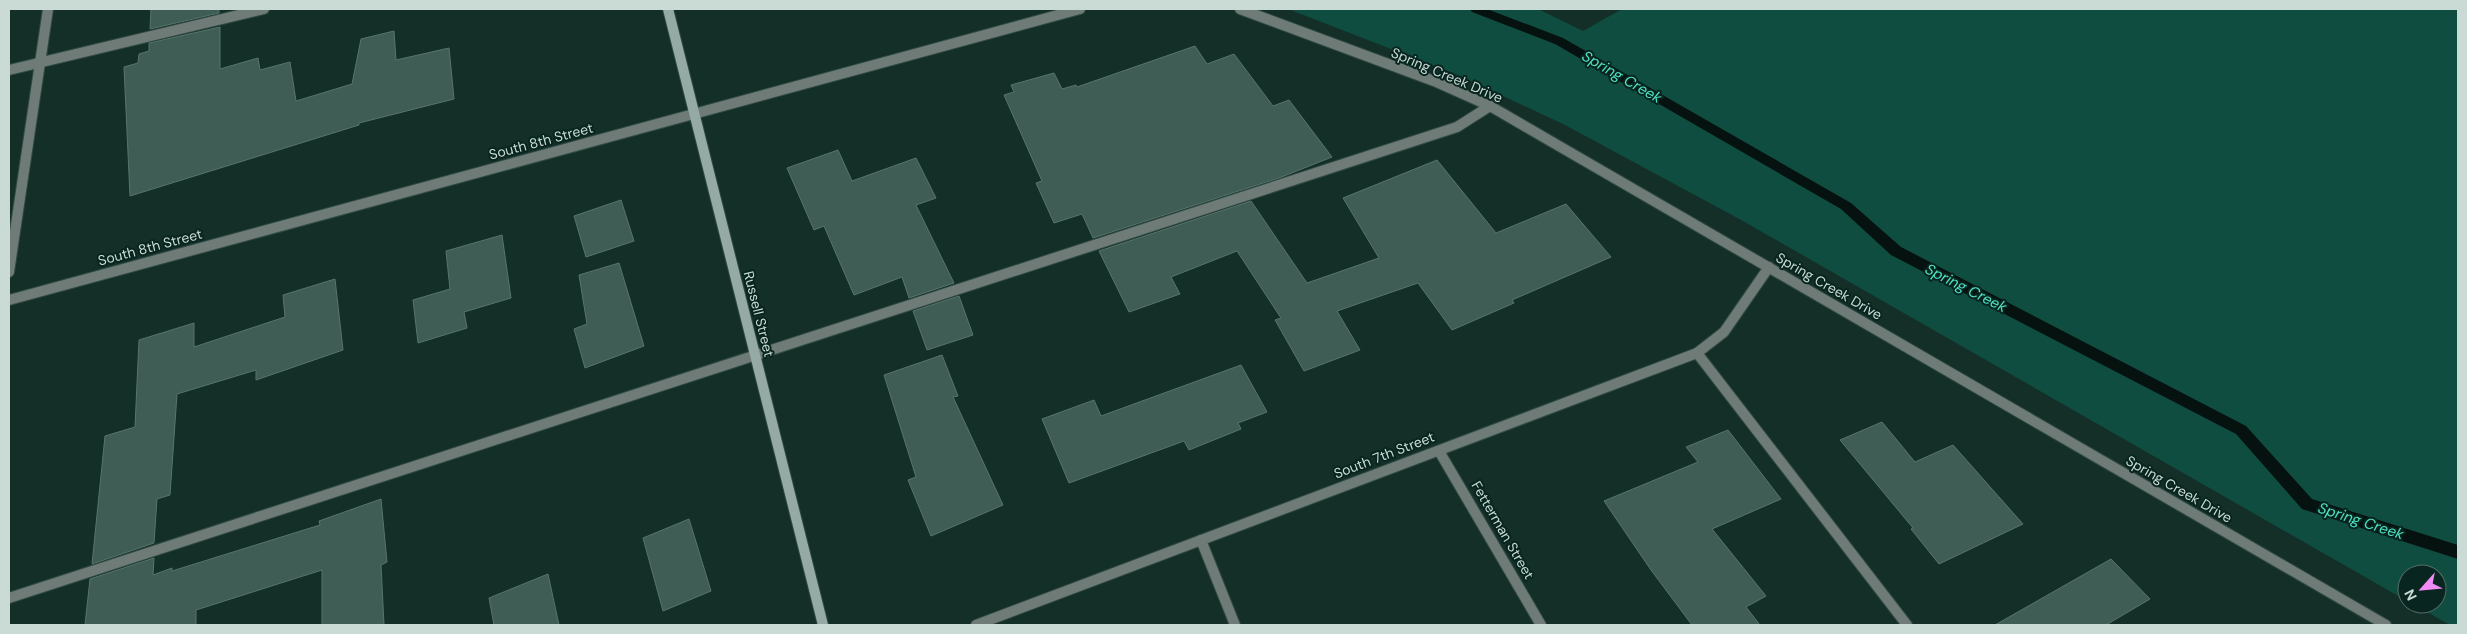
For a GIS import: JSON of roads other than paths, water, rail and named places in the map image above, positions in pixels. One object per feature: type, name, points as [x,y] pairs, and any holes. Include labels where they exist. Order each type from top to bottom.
[{"type":"main road","name":"Russell Street","points":[[668,9],[823,625]]},
{"type":"street","points":[[9,272],[48,9]]},
{"type":"street","points":[[9,70],[264,9]]},
{"type":"street","name":"South 8th Street","points":[[9,300],[1080,9]]},
{"type":"street","name":"Spring Creek Drive","points":[[1240,9],[1434,81],[1490,106],[2386,625]]},
{"type":"street","points":[[9,598],[1457,127],[1490,106]]},
{"type":"street","name":"South 7th Street","points":[[976,625],[1697,353],[1724,332],[1769,268]]},
{"type":"street","points":[[1697,353],[1907,625]]},
{"type":"street","name":"Fetterman Street","points":[[1439,451],[1541,625]]},
{"type":"street","points":[[1201,540],[1235,625]]},
{"type":"waterway","name":"Spring Creek","points":[[1476,9],[1559,41],[1846,206],[1896,251],[2241,430],[2307,504],[2458,552]]}]
